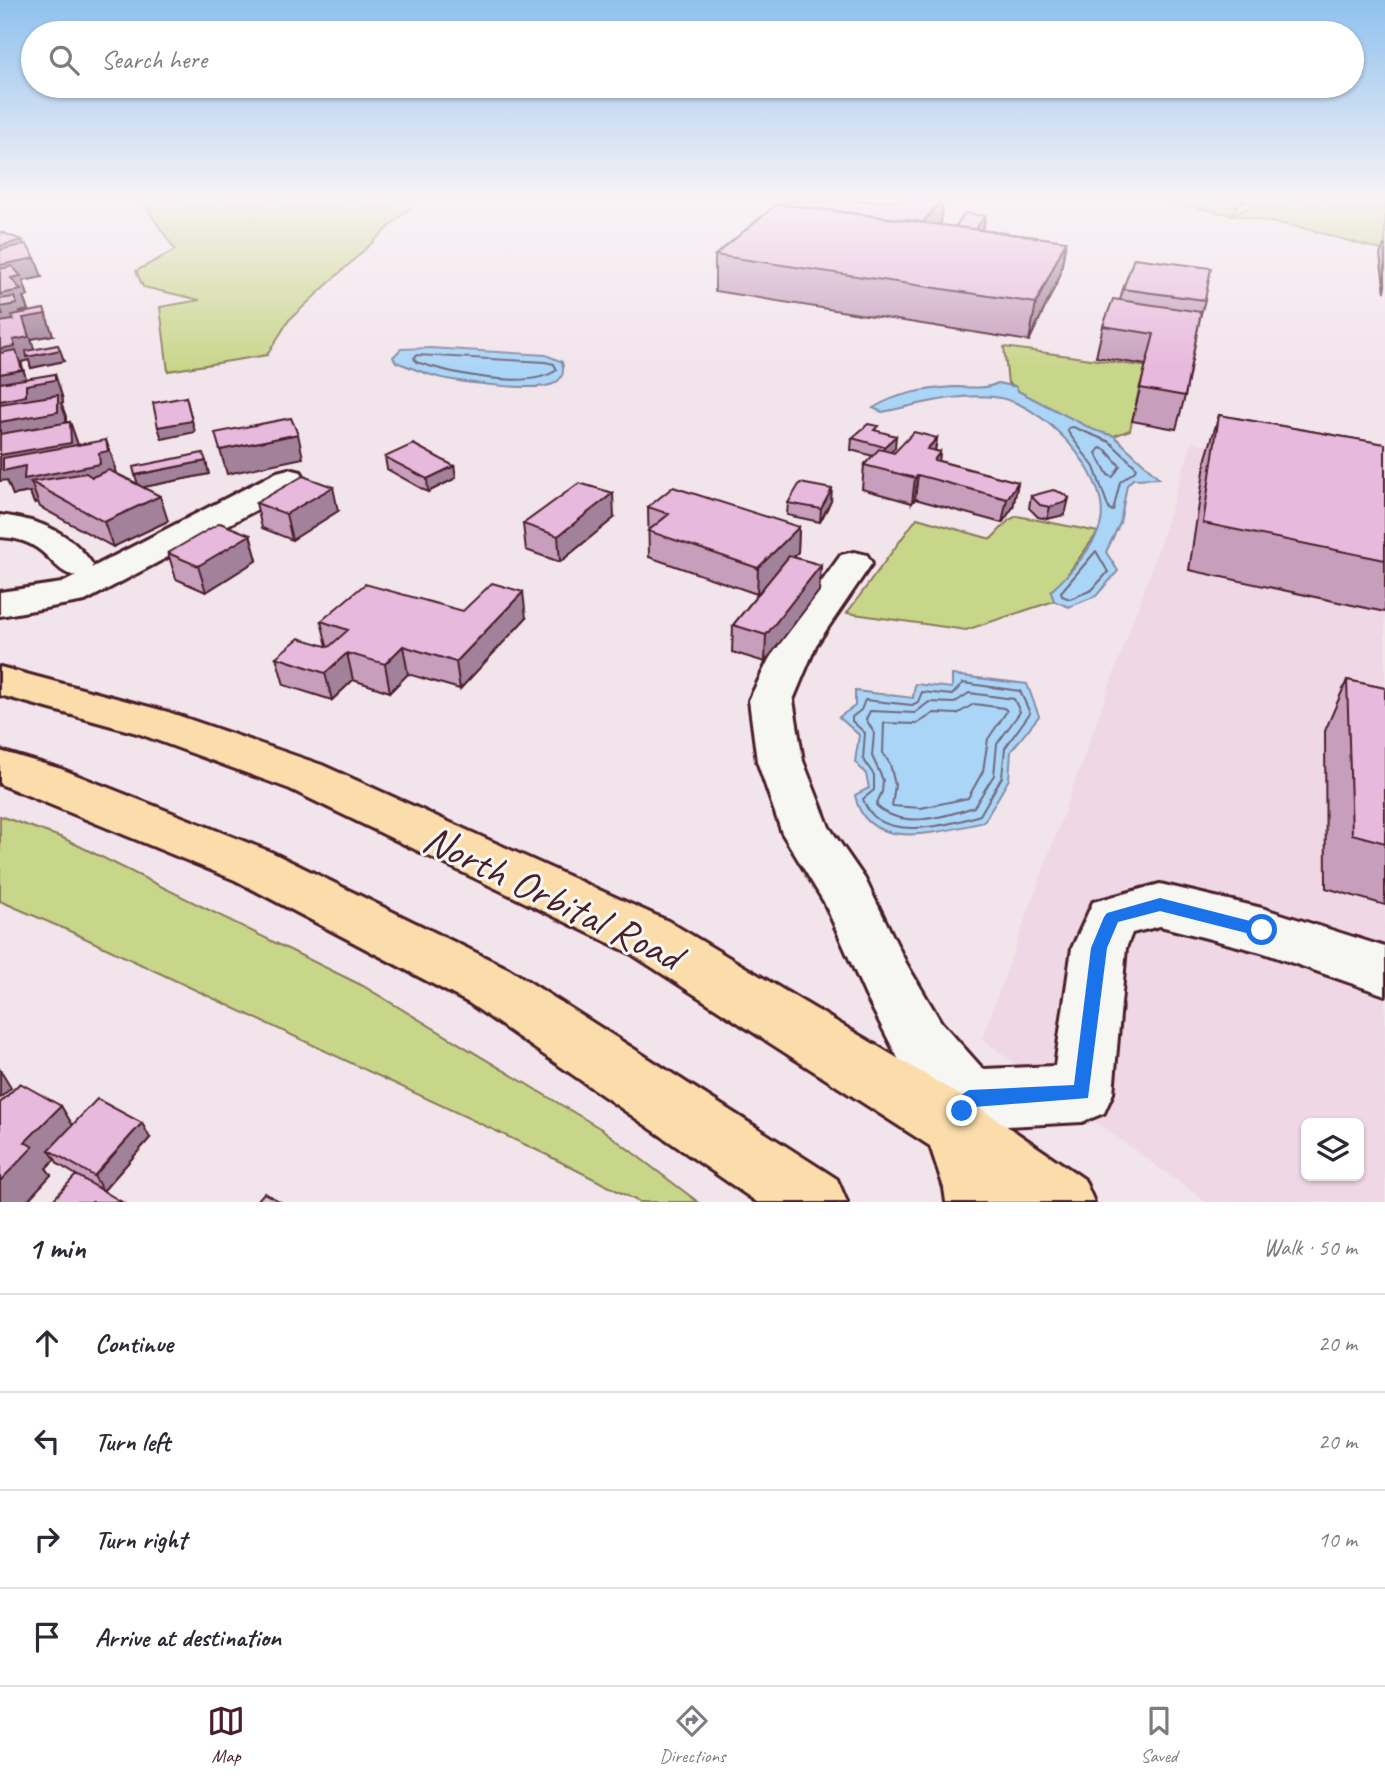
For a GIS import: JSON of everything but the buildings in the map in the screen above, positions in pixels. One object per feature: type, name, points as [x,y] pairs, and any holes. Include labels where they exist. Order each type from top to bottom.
[{"type":"highway","name":"North Orbital Road","points":[[0,681],[152,722],[306,777],[649,937],[962,1112],[1061,1202]]},
{"type":"highway","points":[[0,767],[44,781],[253,866],[489,986],[814,1202]]},
{"type":"highway","points":[[962,1112],[979,1202]]},
{"type":"street","points":[[0,604],[72,593],[289,479]]},
{"type":"street","points":[[0,526],[24,528],[46,536],[75,565]]},
{"type":"street","points":[[854,563],[796,645],[771,700],[780,761],[807,833],[847,894],[886,979],[962,1112],[1082,1093],[1099,948],[1112,917],[1160,905],[1262,930],[1385,971]]},
{"type":"street","points":[[671,1105],[757,1202]]},
{"type":"shaded area","points":[[1192,442],[1385,480],[1385,1202],[1206,1202],[982,1039],[1151,571]]},
{"type":"green space","points":[[162,257],[357,257],[289,320],[267,355],[168,371],[160,307],[200,300],[143,287],[136,271]]},
{"type":"green space","points":[[1004,347],[1148,367],[1140,385],[1130,430],[1114,436],[1094,431],[1018,391],[1008,383]]},
{"type":"green space","points":[[1017,516],[1098,532],[1064,579],[1051,591],[1054,601],[966,630],[847,613],[917,518],[991,539],[1009,520]]},
{"type":"green space","points":[[0,816],[63,838],[363,986],[603,1130],[698,1202],[639,1202],[545,1154],[74,933],[0,901]]},
{"type":"water","points":[[430,348],[546,355],[562,362],[563,372],[556,382],[544,386],[497,385],[438,377],[396,362],[393,357],[401,349]]},
{"type":"water","points":[[998,383],[1017,387],[1018,391],[1094,430],[1114,436],[1159,478],[1133,479],[1127,485],[1120,523],[1106,552],[1118,571],[1096,596],[1069,607],[1054,601],[1051,591],[1073,569],[1094,540],[1101,522],[1101,503],[1095,482],[1083,462],[1051,425],[1032,411],[994,397],[952,398],[882,412],[873,408],[912,393],[954,387],[982,387]]},
{"type":"water","points":[[952,675],[1027,684],[1039,716],[1011,751],[1009,779],[984,822],[948,830],[908,834],[890,832],[874,826],[862,814],[855,795],[869,788],[866,774],[855,762],[859,735],[839,717],[855,706],[855,691],[913,698],[915,684],[952,688]]},
{"type":"route","points":[[962,1111],[969,1099],[1082,1093],[1099,948],[1112,917],[1160,905],[1262,930]]}]
